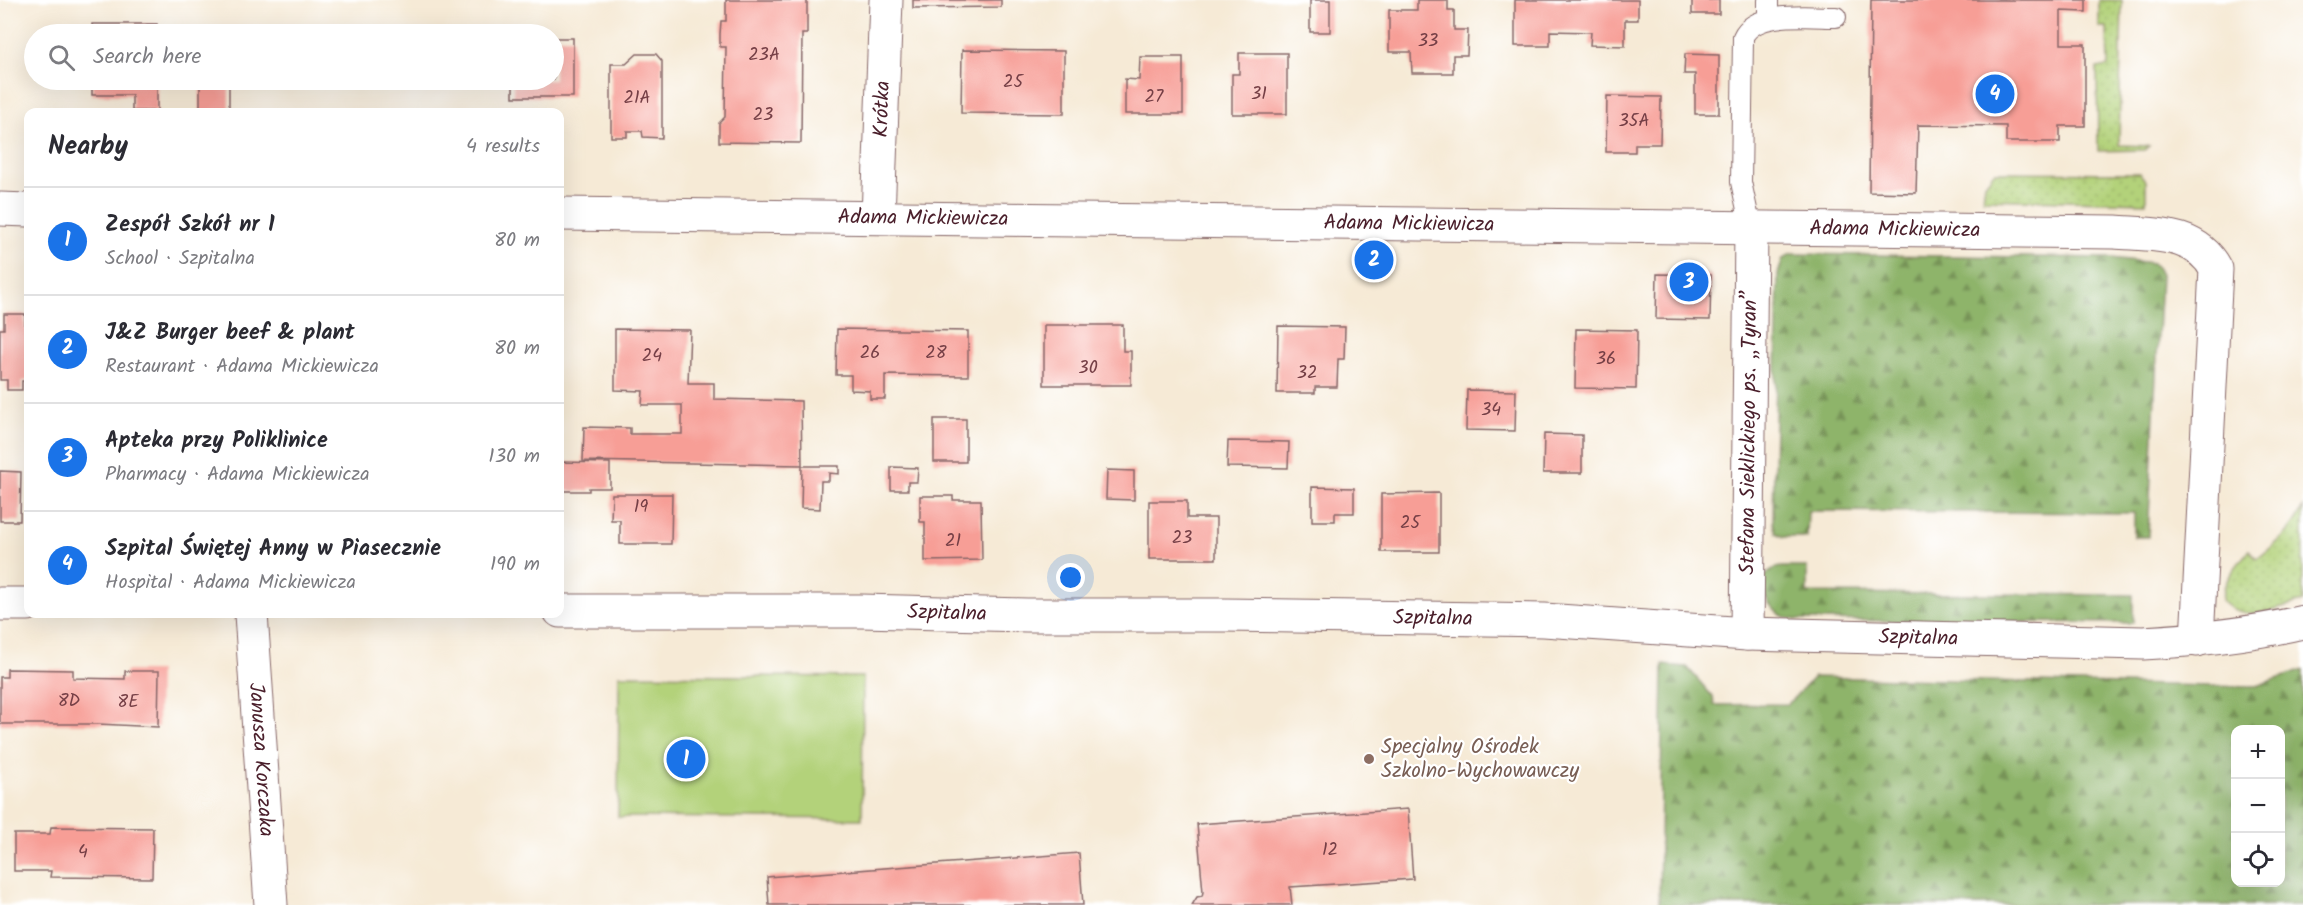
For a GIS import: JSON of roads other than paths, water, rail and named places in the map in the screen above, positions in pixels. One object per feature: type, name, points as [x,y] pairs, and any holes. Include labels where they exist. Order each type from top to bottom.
[{"type":"street","name":"Krótka","points":[[878,217],[886,0]]},
{"type":"street","points":[[0,209],[24,210]]},
{"type":"street","name":"Adama Mickiewicza","points":[[564,214],[2115,232],[2159,235],[2181,240],[2196,246],[2210,257],[2216,284],[2197,640]]},
{"type":"street","name":"Stefana Sieklickiego ps. „Tyran”","points":[[1747,634],[1751,228]]},
{"type":"street","points":[[0,604],[24,604]]},
{"type":"street","name":"Szpitalna","points":[[564,611],[861,611],[1532,620],[1608,623],[1747,634],[2143,643],[2197,640],[2264,631],[2303,622]]},
{"type":"street","name":"Janusza Korczaka","points":[[251,618],[271,905]]},
{"type":"lane","points":[[1751,228],[1742,182],[1742,43],[1746,31],[1768,9],[1836,17]]},
{"type":"place","name":"Szpital Świętej Anny w Piasecznie","points":[[1995,94]]},
{"type":"place","name":"J&Z Burger beef & plant","points":[[1374,260]]},
{"type":"place","name":"Apteka przy Poliklinice","points":[[1689,282]]},
{"type":"place","name":"Zespół Szkół nr 1","points":[[686,759]]},
{"type":"place","name":"Specjalny Ośrodek Szkolno-Wychowawczy","points":[[1369,759]]}]
